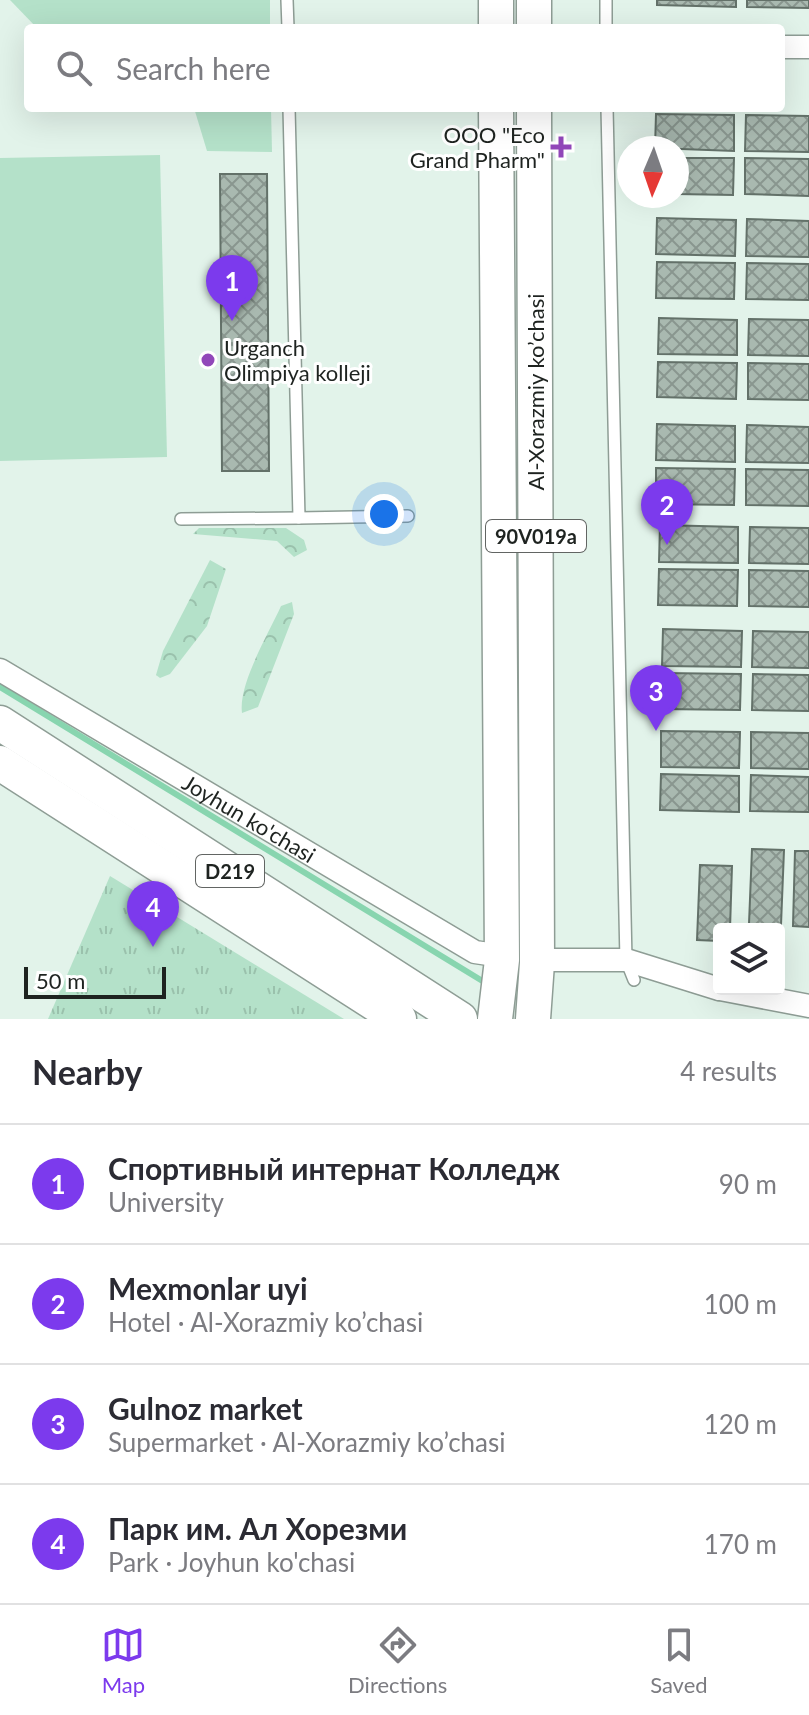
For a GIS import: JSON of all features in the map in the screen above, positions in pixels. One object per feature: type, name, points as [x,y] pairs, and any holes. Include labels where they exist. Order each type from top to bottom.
[{"type":"main road","points":[[496,0],[496,24]]},
{"type":"main road","points":[[534,0],[534,24]]},
{"type":"main road","name":"Al-Xorazmiy ko’chasi","points":[[496,112],[502,958]]},
{"type":"main road","name":"Al-Xorazmiy ko’chasi","points":[[534,112],[537,962]]},
{"type":"main road","points":[[497,181],[535,182]]},
{"type":"main road","name":"D219","points":[[0,723],[460,1019]]},
{"type":"main road","name":"D219","points":[[0,763],[399,1019]]},
{"type":"main road","name":"90V019a","points":[[495,1019],[502,958]]},
{"type":"main road","name":"90V019a","points":[[533,1019],[537,962]]},
{"type":"street","points":[[785,47],[809,47]]},
{"type":"street","name":"Joyhun ko'chasi","points":[[0,670],[475,952],[502,958]]},
{"type":"street","points":[[537,962],[630,970],[713,988]]},
{"type":"street","points":[[751,995],[809,1006]]},
{"type":"lane","points":[[287,0],[288,24]]},
{"type":"lane","points":[[606,0],[606,24]]},
{"type":"lane","points":[[289,112],[299,518]]},
{"type":"lane","points":[[607,112],[630,970]]},
{"type":"lane","points":[[181,519],[408,516]]},
{"type":"green space","points":[[10,0],[270,0],[270,24],[33,24]]},
{"type":"green space","points":[[195,112],[271,112],[272,152],[207,151]]},
{"type":"green space","points":[[160,155],[167,457],[0,461],[0,158]]},
{"type":"green space","points":[[199,528],[286,528],[304,540],[307,550],[294,557],[277,541],[193,534]]},
{"type":"green space","points":[[210,560],[226,569],[207,626],[170,674],[160,678],[156,675],[163,651]]},
{"type":"green space","points":[[292,602],[294,614],[258,707],[242,713],[245,688],[256,659],[281,606]]},
{"type":"green space","points":[[110,876],[344,1019],[48,1019]]},
{"type":"building","points":[[657,0],[736,0],[736,7],[657,5]]},
{"type":"building","points":[[747,0],[809,0],[809,8],[747,7]]},
{"type":"building","points":[[656,114],[734,115],[734,151],[689,149],[689,136],[655,136]]},
{"type":"building","points":[[746,115],[809,116],[809,152],[745,151]]},
{"type":"building","points":[[689,158],[734,158],[733,195],[689,194]]},
{"type":"building","points":[[745,158],[809,159],[809,196],[745,194]]},
{"type":"building","points":[[220,174],[267,174],[269,471],[222,471]]},
{"type":"building","points":[[657,218],[736,220],[735,256],[656,254]]},
{"type":"building","points":[[747,219],[809,221],[809,257],[746,256]]},
{"type":"building","points":[[657,262],[735,263],[734,299],[656,298]]},
{"type":"building","points":[[747,263],[809,264],[809,300],[746,299]]},
{"type":"building","points":[[659,318],[737,320],[737,355],[658,354]]},
{"type":"building","points":[[749,319],[809,320],[809,356],[748,355]]},
{"type":"building","points":[[658,362],[737,363],[736,399],[657,397]]},
{"type":"building","points":[[748,363],[809,364],[809,400],[748,399]]},
{"type":"building","points":[[657,424],[735,426],[735,462],[656,460]]},
{"type":"building","points":[[747,425],[809,427],[809,463],[746,462]]},
{"type":"building","points":[[656,468],[735,469],[734,505],[656,504]]},
{"type":"building","points":[[746,469],[809,470],[809,506],[746,505]]},
{"type":"building","points":[[660,525],[738,527],[738,563],[659,562]]},
{"type":"building","points":[[750,527],[809,528],[809,564],[749,563]]},
{"type":"building","points":[[659,569],[738,570],[737,606],[658,605]]},
{"type":"building","points":[[749,570],[809,571],[809,607],[749,606]]},
{"type":"building","points":[[663,629],[742,631],[741,667],[662,666]]},
{"type":"building","points":[[753,631],[809,632],[809,668],[752,667]]},
{"type":"building","points":[[663,673],[741,674],[740,710],[662,709]]},
{"type":"building","points":[[753,674],[809,675],[809,711],[752,710]]},
{"type":"building","points":[[661,731],[740,732],[739,768],[661,767]]},
{"type":"building","points":[[751,732],[809,733],[809,769],[751,768]]},
{"type":"building","points":[[661,774],[739,776],[739,812],[660,810]]},
{"type":"building","points":[[751,775],[809,777],[809,812],[750,811]]},
{"type":"building","points":[[752,849],[784,850],[781,923],[749,923]]},
{"type":"building","points":[[795,851],[809,851],[809,927],[793,926]]},
{"type":"building","points":[[700,865],[732,866],[730,923],[713,923],[713,941],[697,940]]},
{"type":"waterway","points":[[0,687],[489,985]]},
{"type":"place","name":"ООО \"Eco Grand Pharm\"","points":[[561,147]]},
{"type":"place","name":"Спортивный интернат Колледж","points":[[232,321]]},
{"type":"place","name":"Urganch Olimpiya kolleji","points":[[208,360]]},
{"type":"place","name":"Mexmonlar uyi","points":[[667,545]]},
{"type":"place","name":"Gulnoz market","points":[[656,731]]},
{"type":"place","name":"Парк им. Ал Хорезми","points":[[153,947]]}]
